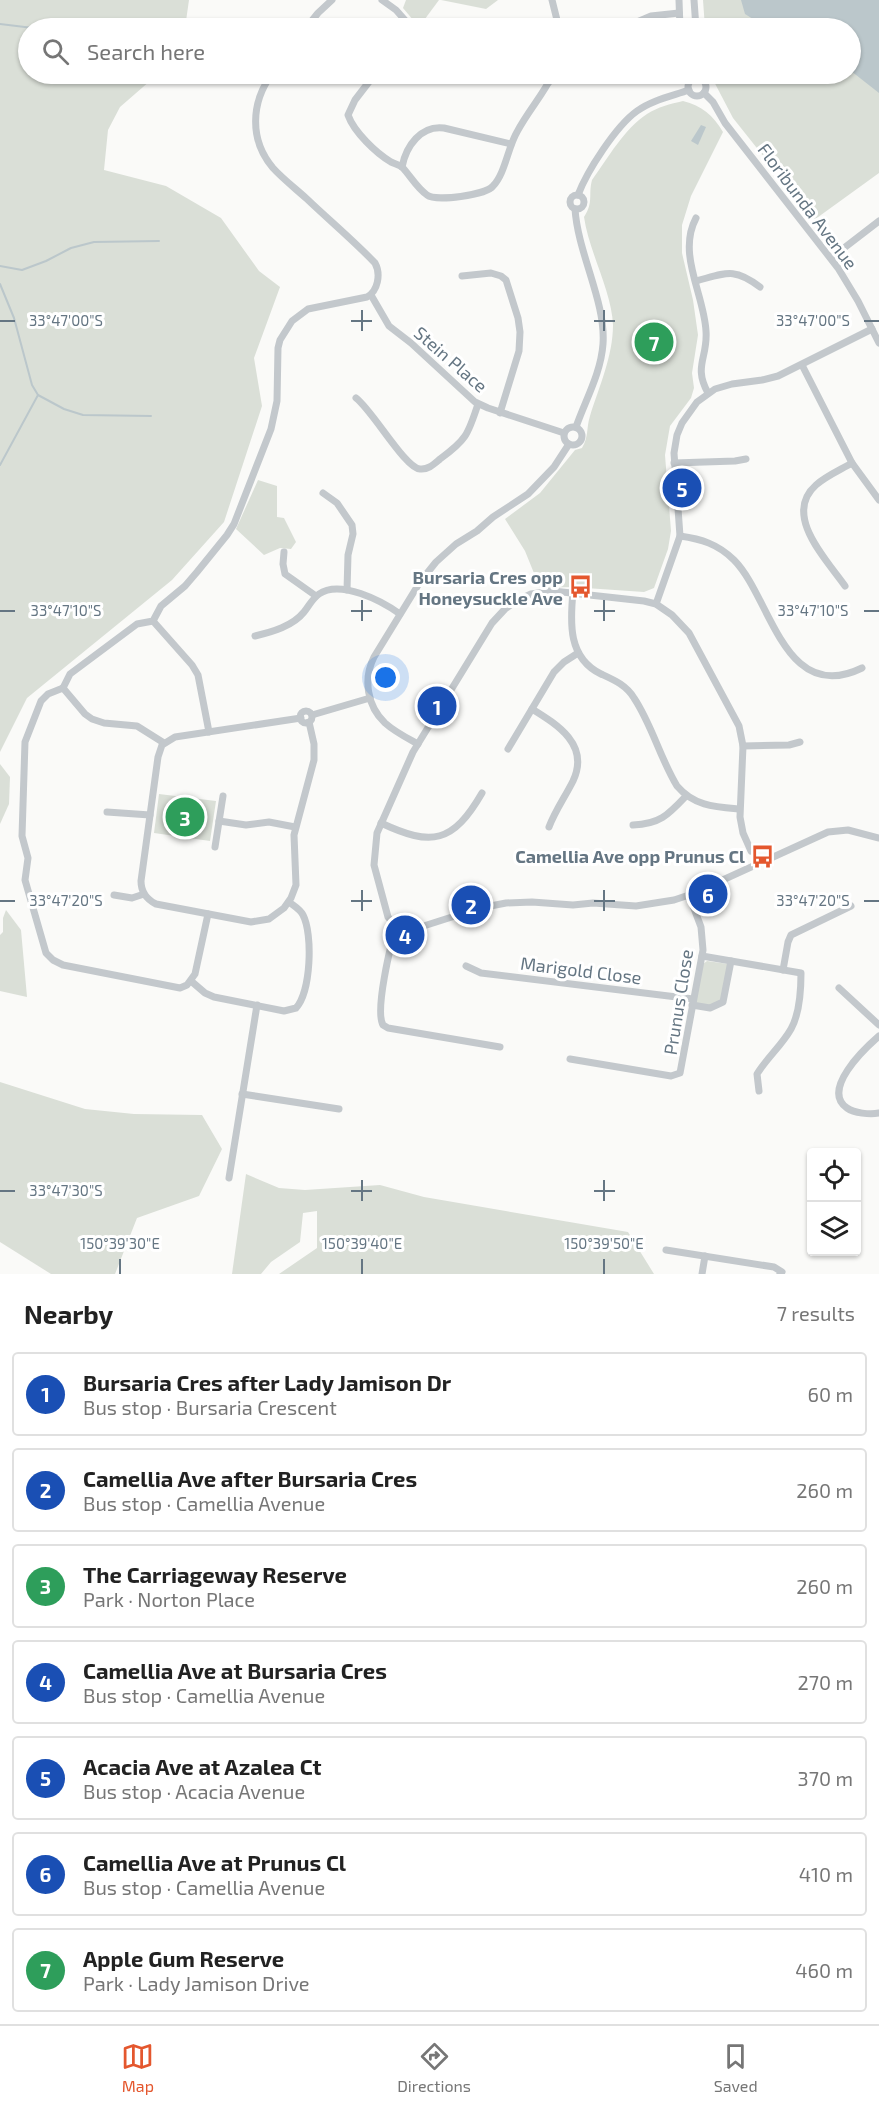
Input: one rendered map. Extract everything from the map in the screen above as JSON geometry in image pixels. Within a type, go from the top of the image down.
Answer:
[{"type":"street","points":[[314,18],[332,0]]},
{"type":"street","points":[[382,0],[403,18]]},
{"type":"street","points":[[552,0],[556,18]]},
{"type":"street","points":[[679,0],[679,18]]},
{"type":"street","points":[[694,0],[695,18]]},
{"type":"street","points":[[646,18],[679,13]]},
{"type":"street","points":[[153,621],[161,606],[197,572],[234,524],[271,429],[277,401],[278,348],[280,340],[292,321],[308,309],[371,295],[376,286],[378,273],[375,263],[276,171],[261,149],[256,131],[256,111],[260,94],[266,84]]},
{"type":"street","points":[[367,84],[355,100],[348,115],[353,126],[389,161],[402,167],[411,180],[431,197],[440,198],[484,192],[496,183],[519,127],[543,95],[548,84]]},
{"type":"street","points":[[689,90],[690,84]]},
{"type":"street","points":[[689,90],[694,95],[699,95],[704,93],[705,84]]},
{"type":"street","points":[[576,427],[600,362],[603,336],[601,316],[578,233],[575,209],[570,201],[578,195],[591,169],[628,119],[637,111],[653,103],[689,90]]},
{"type":"street","name":"Floribunda Avenue","points":[[704,93],[831,258],[847,282],[879,343]]},
{"type":"street","points":[[402,167],[407,150],[420,134],[430,128],[444,128],[511,144]]},
{"type":"street","points":[[696,218],[689,232],[688,246],[705,318],[707,334],[700,375],[708,393]]},
{"type":"street","points":[[831,258],[879,221]]},
{"type":"street","points":[[696,281],[734,273],[760,287]]},
{"type":"street","points":[[462,276],[503,274],[516,314],[520,339],[517,362],[500,412]]},
{"type":"street","name":"Stein Place","points":[[371,295],[389,326],[478,404],[564,433]]},
{"type":"street","points":[[656,604],[680,536],[674,464],[675,445],[682,423],[691,409],[708,393],[732,384],[778,376],[872,328]]},
{"type":"street","points":[[802,365],[852,463],[879,500]]},
{"type":"street","points":[[356,398],[367,407],[409,464],[418,472],[429,467],[462,442],[468,433],[478,404]]},
{"type":"street","points":[[569,444],[564,438],[564,433],[567,428],[576,427]]},
{"type":"street","points":[[569,444],[575,444],[581,439],[580,431],[576,427]]},
{"type":"street","points":[[418,744],[387,725],[377,713],[370,698],[368,682],[370,665],[420,582],[435,562],[456,544],[477,531],[493,516],[528,494],[554,466],[569,444]]},
{"type":"street","points":[[674,464],[746,459]]},
{"type":"street","points":[[845,586],[807,531],[803,511],[808,496],[816,485],[852,463]]},
{"type":"street","points":[[323,494],[334,500],[352,525],[347,590]]},
{"type":"street","points":[[680,536],[711,543],[736,562],[786,649],[803,666],[819,673],[836,675],[862,668]]},
{"type":"street","points":[[284,552],[285,574],[316,596]]},
{"type":"street","points":[[255,636],[274,631],[296,620],[316,596],[329,590],[347,590],[380,601],[400,614]]},
{"type":"street","points":[[751,851],[741,826],[739,809],[743,746],[741,731],[689,633],[672,615],[656,604],[553,591],[531,594],[510,605],[500,614],[418,744],[381,824],[375,843],[374,865],[388,917],[397,928],[405,930],[417,929],[480,908],[506,903],[573,905],[593,903],[636,906],[661,903],[689,895],[828,832],[848,830],[879,838]]},
{"type":"street","points":[[573,592],[571,628],[578,653],[592,668],[618,682],[633,697],[673,779],[686,796],[707,806],[739,809]]},
{"type":"street","points":[[153,621],[137,624],[70,674],[63,688],[48,694],[41,701],[26,734],[25,742],[22,836],[28,858],[25,875],[45,950],[56,962],[172,988],[184,986],[191,981],[196,972],[208,914]]},
{"type":"street","points":[[153,621],[198,675],[209,732]]},
{"type":"street","points":[[508,749],[554,672],[578,653]]},
{"type":"street","points":[[63,688],[92,719],[104,723],[137,726],[164,743]]},
{"type":"street","points":[[311,718],[370,698]]},
{"type":"street","points":[[532,709],[564,731],[576,755],[574,779],[549,827]]},
{"type":"street","points":[[304,711],[310,712],[311,718],[315,747],[314,760],[295,826],[293,850],[296,885],[289,902],[278,914],[259,922],[246,922],[156,904],[150,900],[144,894],[141,881],[158,753],[164,743],[175,737],[301,718],[304,711]]},
{"type":"street","points":[[743,746],[789,745],[800,742]]},
{"type":"street","points":[[381,824],[414,837],[441,835],[465,820],[482,793]]},
{"type":"street","points":[[215,847],[223,796]]},
{"type":"street","points":[[633,825],[649,824],[662,819],[686,796]]},
{"type":"street","points":[[107,812],[150,815]]},
{"type":"street","points":[[219,821],[246,825],[265,822],[295,826]]},
{"type":"street","points":[[114,895],[132,898],[144,894]]},
{"type":"street","name":"Prunus Close","points":[[570,1059],[677,1076],[683,1068],[702,956],[702,932],[689,895]]},
{"type":"street","points":[[191,981],[210,996],[291,1010],[298,1006],[303,997],[309,958],[308,936],[303,915],[289,902]]},
{"type":"street","points":[[783,970],[791,935],[851,906]]},
{"type":"street","points":[[397,928],[391,945],[380,1012],[383,1025],[388,1028],[500,1047]]},
{"type":"street","points":[[702,956],[801,973],[794,1024],[757,1074],[759,1091]]},
{"type":"street","name":"Marigold Close","points":[[466,966],[482,973],[693,1002],[710,1008],[723,1002],[731,961]]},
{"type":"street","points":[[839,988],[879,1025]]},
{"type":"street","points":[[228,1178],[257,1005]]},
{"type":"street","points":[[879,1036],[842,1079],[838,1090],[840,1100],[849,1110],[879,1113]]},
{"type":"street","points":[[242,1094],[339,1109]]},
{"type":"street","points":[[666,1250],[774,1267],[782,1272],[780,1274]]},
{"type":"street","points":[[702,1274],[705,1256]]},
{"type":"shaded area","points":[[0,0],[189,0],[186,18],[18,18],[18,84],[146,84],[120,107],[108,130],[104,170],[166,186],[221,218],[259,271],[280,287],[254,358],[262,406],[224,522],[172,580],[27,698],[0,752]]},
{"type":"shaded area","points":[[406,0],[439,0],[426,18],[411,18],[403,8]]},
{"type":"shaded area","points":[[441,0],[498,0],[486,9]]},
{"type":"shaded area","points":[[703,0],[879,0],[879,173],[814,220],[733,118],[715,84],[861,84],[861,18],[704,18]]},
{"type":"shaded area","points":[[741,0],[879,0],[879,93],[861,79],[861,18],[751,18],[745,14]]},
{"type":"shaded area","points":[[683,101],[706,112],[723,132],[691,196],[682,225],[682,253],[698,335],[692,373],[694,388],[691,398],[670,426],[665,455],[671,531],[668,549],[654,588],[644,592],[571,587],[540,588],[525,551],[505,519],[540,493],[575,450],[582,448],[608,360],[613,325],[612,312],[590,244],[584,217],[590,203],[592,180],[617,144],[639,120],[655,109]]},
{"type":"shaded area","points":[[701,125],[706,127],[698,145],[691,141]]},
{"type":"shaded area","points":[[258,480],[277,486],[277,517],[284,518],[296,542],[291,549],[280,548],[264,555],[236,529]]},
{"type":"shaded area","points":[[0,764],[10,777],[9,804],[0,824]]},
{"type":"shaded area","points":[[159,794],[216,801],[210,841],[154,833]]},
{"type":"shaded area","points":[[6,910],[21,930],[27,997],[0,991],[0,935],[3,932],[3,918]]},
{"type":"shaded area","points":[[707,961],[728,964],[722,999],[711,1006],[695,1003],[703,964]]},
{"type":"shaded area","points":[[0,1082],[85,1109],[134,1114],[202,1115],[222,1149],[199,1196],[137,1218],[115,1274],[51,1274],[0,1242]]},
{"type":"shaded area","points":[[246,1174],[279,1188],[305,1190],[380,1185],[424,1197],[628,1232],[654,1274],[279,1274],[317,1248],[317,1211],[303,1213],[300,1242],[271,1262],[261,1274],[232,1274]]},
{"type":"waterway","points":[[0,24],[18,26]]},
{"type":"waterway","points":[[0,266],[22,270],[71,248],[94,242],[159,241]]},
{"type":"waterway","points":[[0,284],[14,318],[32,385],[38,395],[64,409],[83,415],[151,416]]},
{"type":"waterway","points":[[0,465],[38,395]]},
{"type":"place","name":"Apple Gum Reserve","points":[[654,342]]},
{"type":"place","name":"Acacia Ave at Azalea Ct","points":[[682,488]]},
{"type":"place","name":"Bursaria Cres opp Honeysuckle Ave","points":[[581,587]]},
{"type":"place","name":"Bursaria Cres after Lady Jamison Dr","points":[[437,706]]},
{"type":"place","name":"The Carriageway Reserve","points":[[185,817]]},
{"type":"place","name":"Camellia Ave opp Prunus Cl","points":[[763,856]]},
{"type":"place","name":"Camellia Ave at Prunus Cl","points":[[708,894]]},
{"type":"place","name":"Camellia Ave after Bursaria Cres","points":[[471,905]]},
{"type":"place","name":"Camellia Ave at Bursaria Cres","points":[[405,935]]}]
